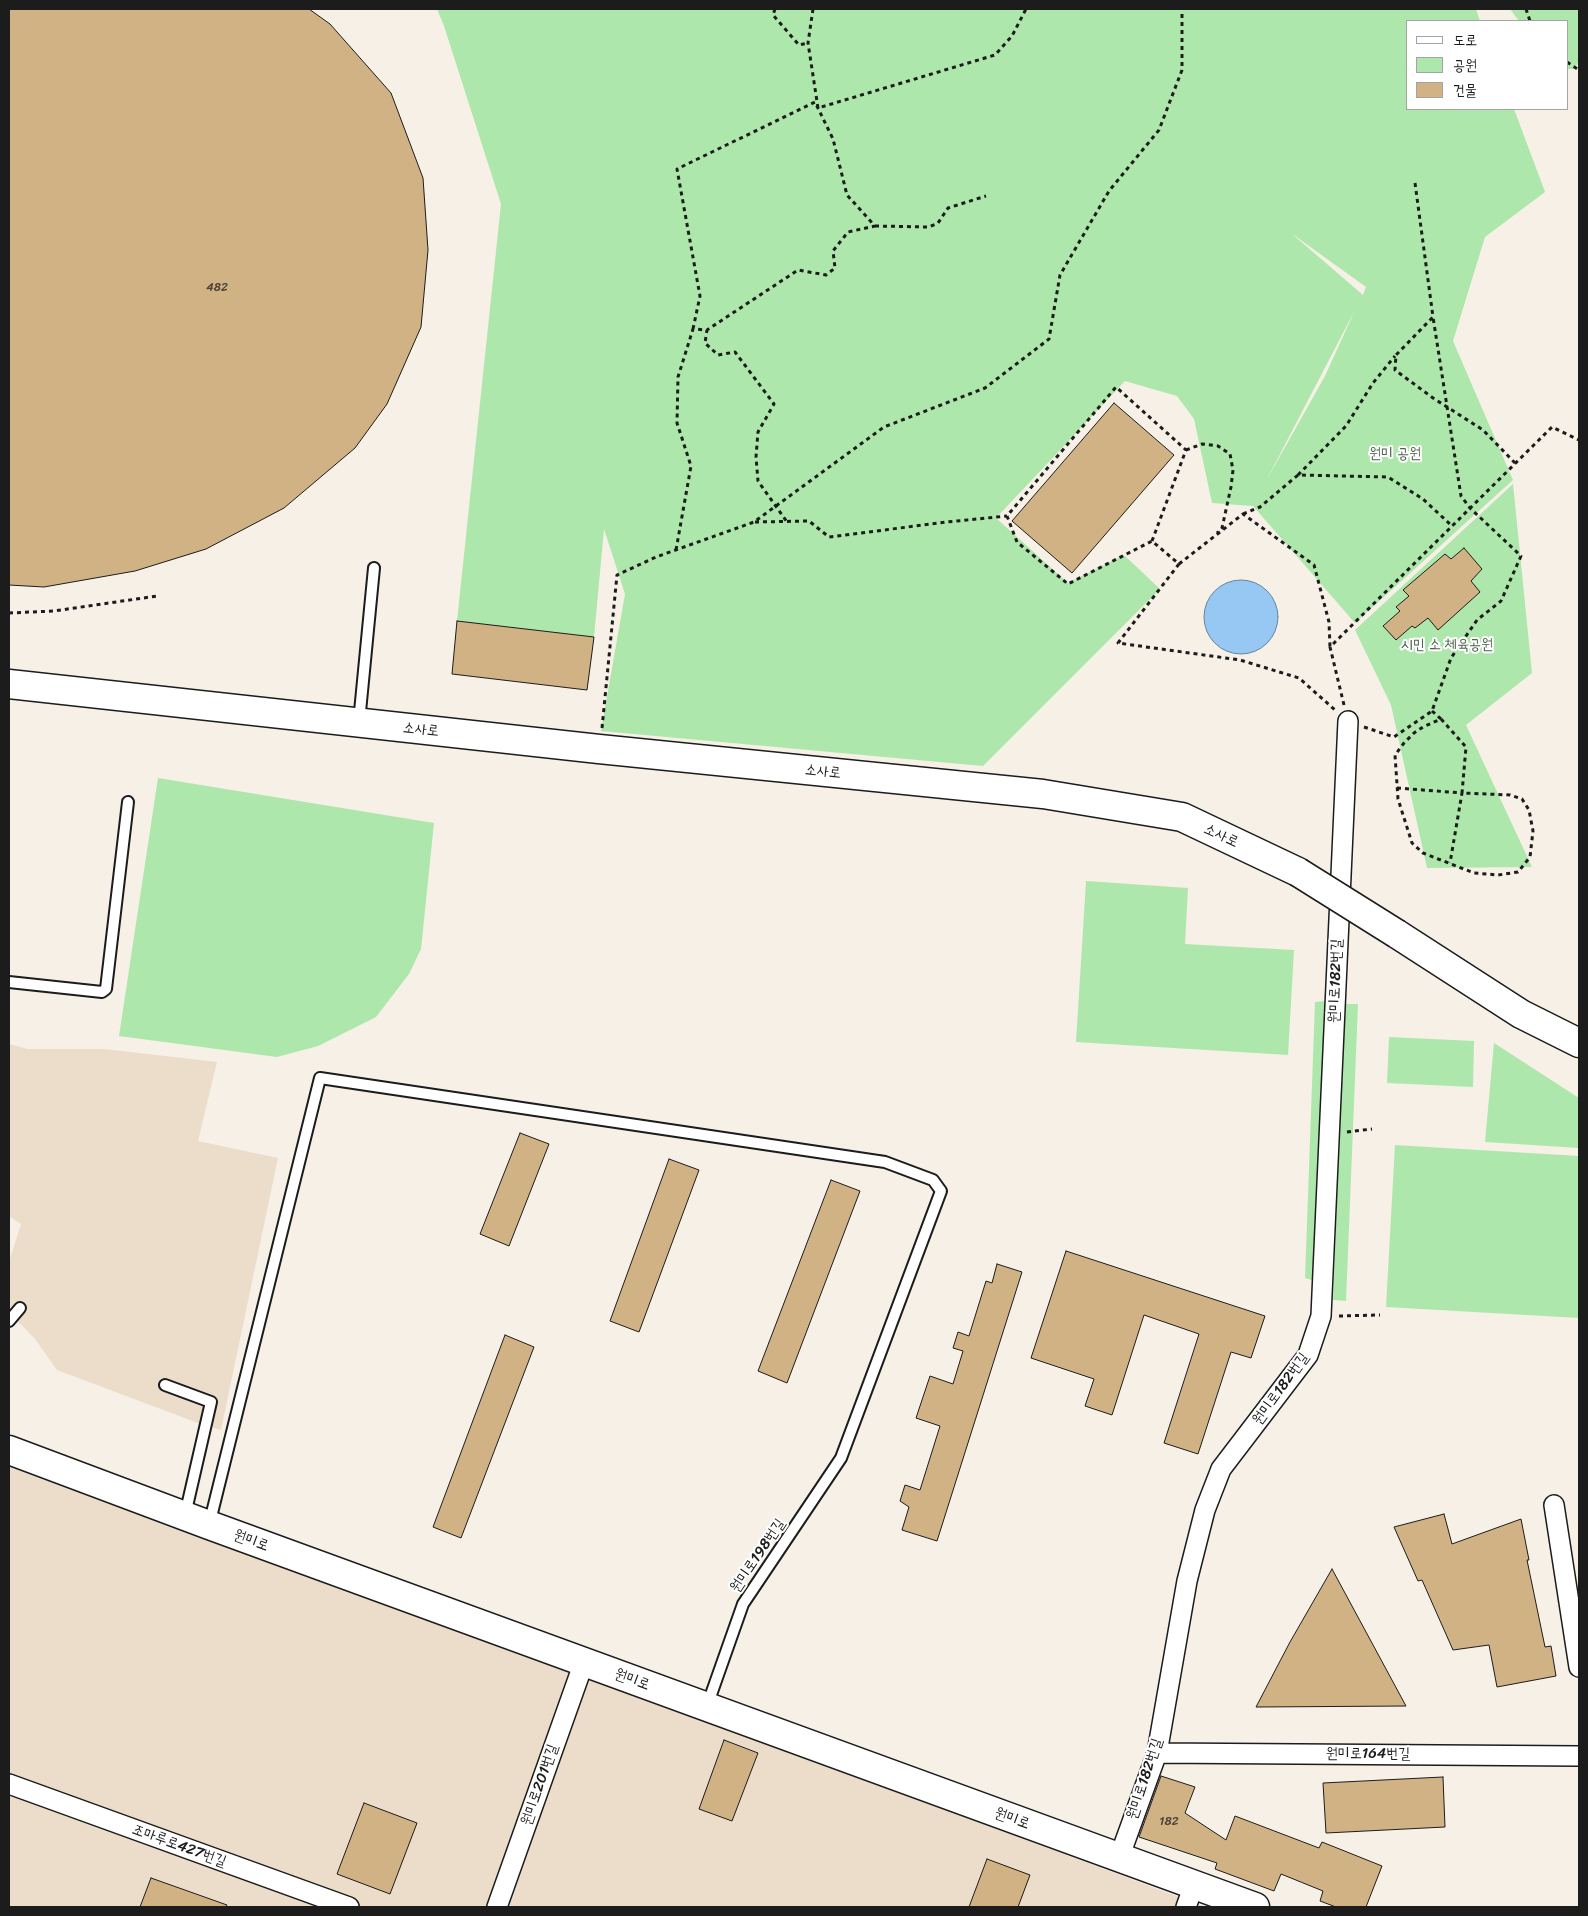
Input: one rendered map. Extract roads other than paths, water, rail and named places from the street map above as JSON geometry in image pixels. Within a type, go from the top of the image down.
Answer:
[{"type":"street","name":"소사로","points":[[9,684],[599,749],[1043,794],[1182,818],[1298,872],[1522,1014],[1579,1043]]},
{"type":"street","name":"원미로182번길","points":[[1119,1858],[1157,1753],[1187,1581],[1205,1510],[1221,1469],[1308,1355],[1321,1316],[1348,721]]},
{"type":"street","name":"원미로","points":[[9,1450],[197,1521],[1119,1858],[1190,1896],[1256,1907]]},
{"type":"street","points":[[1554,1505],[1579,1666]]},
{"type":"street","name":"원미로201번길","points":[[497,1907],[584,1662]]},
{"type":"street","name":"원미로164번길","points":[[1157,1753],[1579,1756]]},
{"type":"street","name":"조마루로427번길","points":[[9,1784],[349,1907]]},
{"type":"lane","points":[[359,723],[374,568]]},
{"type":"lane","points":[[9,982],[102,992],[106,989],[128,802]]},
{"type":"lane","name":"원미로198번길","points":[[197,1521],[320,1078],[885,1162],[934,1180],[940,1191],[841,1458],[743,1604],[707,1707]]},
{"type":"lane","points":[[9,1320],[20,1308]]},
{"type":"lane","points":[[166,1385],[211,1402],[197,1521]]},
{"type":"water","points":[[1241,580],[1262,586],[1272,596],[1278,617],[1272,638],[1262,648],[1241,654],[1220,648],[1210,638],[1204,617],[1210,596],[1220,586]]},
{"type":"park label","name":"원미 공원","points":[[1395,454]]},
{"type":"park label","name":"시민 소 체육공원","points":[[1447,645]]}]
